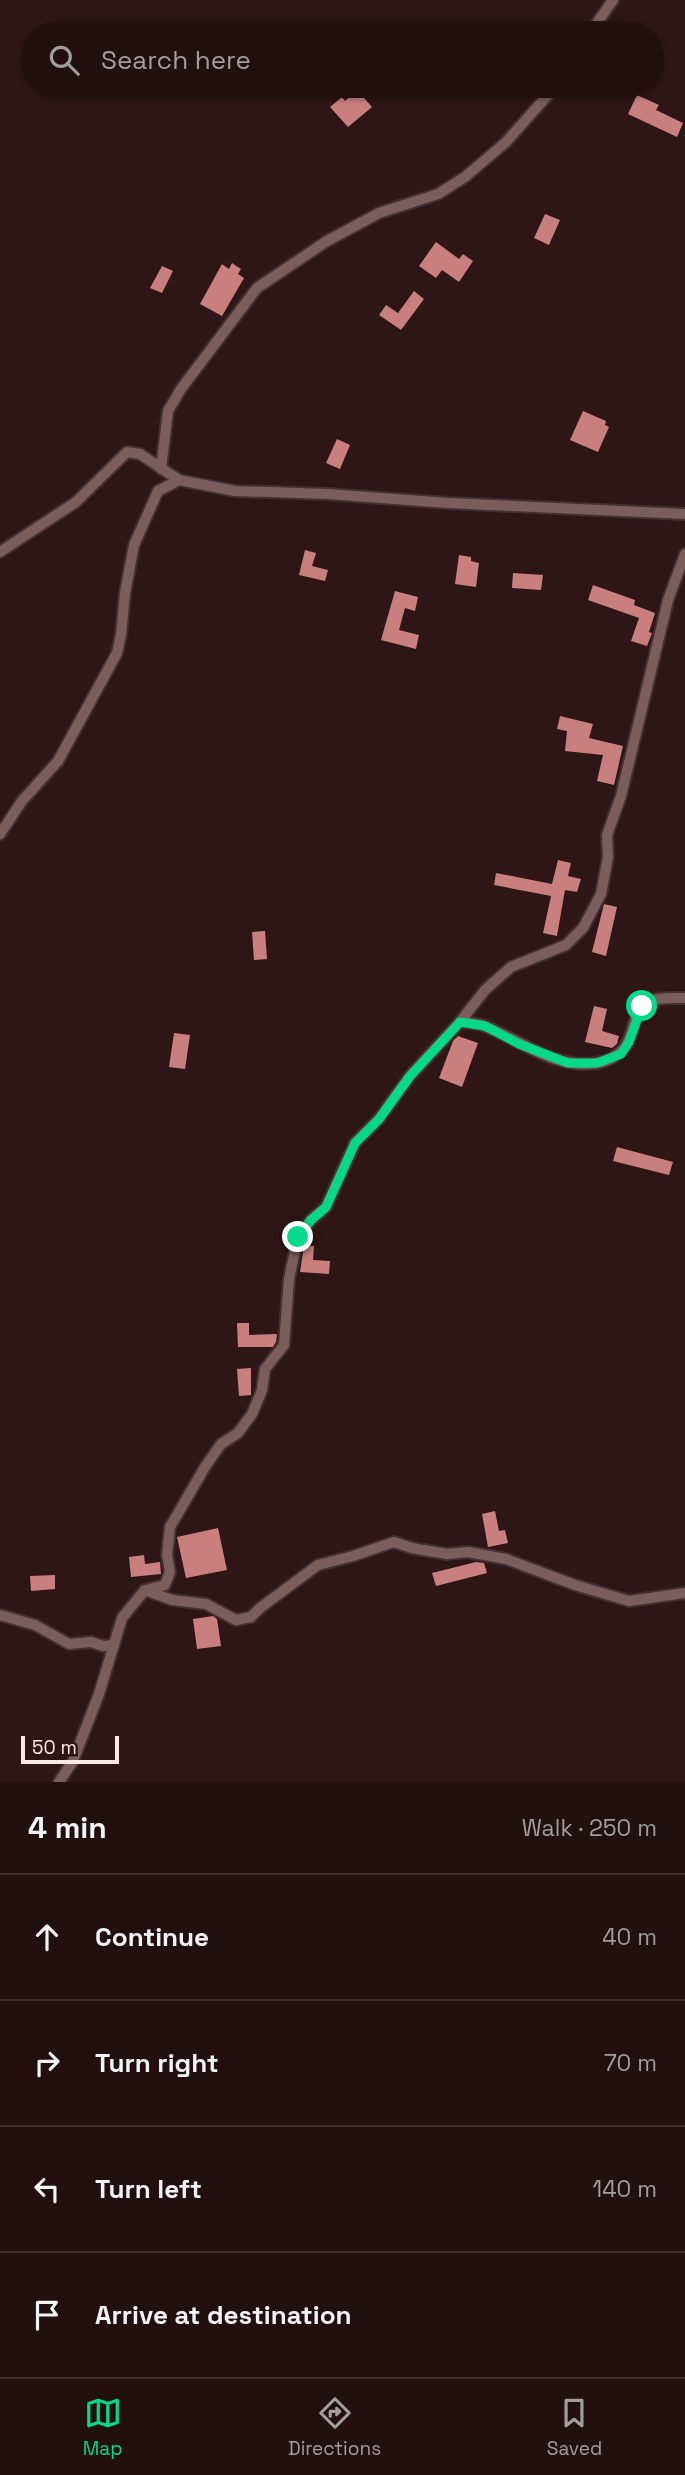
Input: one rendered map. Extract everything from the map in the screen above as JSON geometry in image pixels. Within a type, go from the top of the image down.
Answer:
[{"type":"street","points":[[598,21],[613,0]]},
{"type":"street","points":[[161,469],[168,411],[181,389],[257,288],[327,241],[379,213],[438,194],[465,177],[506,142],[545,98]]},
{"type":"street","points":[[0,552],[76,502],[127,452],[140,454],[179,480],[235,491],[685,514]]},
{"type":"street","points":[[0,834],[22,801],[58,761],[117,653],[134,545],[159,491],[179,480]]},
{"type":"street","points":[[59,1782],[77,1750],[99,1694],[122,1618],[145,1590],[164,1585],[170,1572],[167,1555],[170,1527],[221,1444],[238,1433],[252,1414],[262,1390],[265,1369],[284,1345],[289,1279],[298,1237],[326,1207],[355,1143],[379,1119],[410,1076],[460,1022],[485,990],[511,967],[566,945],[583,928],[601,894],[608,857],[607,835],[621,796],[668,600],[685,554]]},
{"type":"street","points":[[460,1022],[485,1026],[519,1044],[568,1063],[597,1063],[621,1054],[629,1042],[642,1006],[652,1000],[685,998]]},
{"type":"street","points":[[145,1590],[172,1600],[206,1604],[236,1620],[251,1618],[260,1608],[318,1565],[394,1542],[447,1554],[468,1552],[506,1559],[575,1585],[629,1601],[685,1593]]},
{"type":"street","points":[[0,1615],[35,1625],[69,1644],[91,1642],[103,1646],[114,1645]]},
{"type":"building","points":[[341,98],[345,101],[348,98],[364,98],[372,107],[348,127],[330,107]]},
{"type":"building","points":[[636,98],[644,98],[659,105],[656,110],[683,123],[677,137],[628,114]]},
{"type":"building","points":[[545,214],[560,220],[549,245],[534,238]]},
{"type":"building","points":[[436,242],[459,259],[463,254],[473,261],[459,282],[442,270],[436,278],[419,266]]},
{"type":"building","points":[[232,263],[241,269],[238,274],[244,278],[222,316],[200,304],[222,264],[229,269]]},
{"type":"building","points":[[162,266],[173,271],[162,293],[150,288]]},
{"type":"building","points":[[414,291],[424,299],[401,330],[379,315],[386,305],[398,313]]},
{"type":"building","points":[[583,411],[606,421],[605,425],[609,427],[598,452],[570,440]]},
{"type":"building","points":[[337,439],[350,445],[340,469],[326,463]]},
{"type":"building","points":[[305,550],[316,553],[312,566],[328,570],[325,581],[299,575]]},
{"type":"building","points":[[459,555],[471,557],[471,561],[479,563],[476,587],[455,584]]},
{"type":"building","points":[[513,573],[543,575],[541,590],[512,588]]},
{"type":"building","points":[[593,585],[635,600],[634,605],[655,613],[647,646],[631,641],[639,618],[588,600]]},
{"type":"building","points":[[395,591],[418,597],[415,611],[405,608],[399,630],[419,635],[416,649],[381,640]]},
{"type":"building","points":[[560,716],[593,724],[589,738],[623,746],[614,785],[597,781],[603,755],[565,751],[567,731],[557,729]]},
{"type":"building","points":[[558,860],[571,863],[568,876],[581,879],[577,892],[565,890],[557,936],[543,933],[551,896],[494,885],[496,873],[552,884]]},
{"type":"building","points":[[604,904],[617,907],[606,956],[592,952]]},
{"type":"building","points":[[265,931],[267,959],[254,960],[252,932]]},
{"type":"building","points":[[594,1006],[607,1009],[602,1031],[619,1036],[617,1044],[612,1048],[585,1042]]},
{"type":"building","points":[[174,1033],[190,1035],[185,1069],[169,1067]]},
{"type":"building","points":[[458,1036],[478,1043],[462,1087],[439,1078],[453,1041]]},
{"type":"building","points":[[617,1147],[673,1162],[669,1175],[613,1161]]},
{"type":"building","points":[[304,1246],[314,1246],[313,1260],[330,1261],[329,1274],[300,1272]]},
{"type":"building","points":[[237,1323],[249,1323],[249,1335],[277,1334],[276,1342],[273,1347],[238,1347]]},
{"type":"building","points":[[251,1368],[251,1395],[239,1396],[237,1369]]},
{"type":"building","points":[[495,1511],[499,1531],[505,1530],[508,1543],[488,1547],[482,1514]]},
{"type":"building","points":[[218,1528],[227,1570],[186,1578],[177,1537]]},
{"type":"building","points":[[144,1555],[145,1564],[160,1562],[161,1574],[131,1577],[129,1557]]},
{"type":"building","points":[[476,1562],[484,1563],[487,1573],[436,1586],[432,1573]]},
{"type":"building","points":[[55,1575],[55,1589],[31,1591],[30,1576]]},
{"type":"building","points":[[213,1616],[217,1619],[221,1646],[197,1649],[193,1619]]},
{"type":"route","points":[[298,1237],[326,1207],[355,1143],[379,1119],[410,1076],[460,1022],[485,1026],[519,1044],[568,1063],[597,1063],[621,1054],[629,1042],[636,1016],[642,1006]]}]
